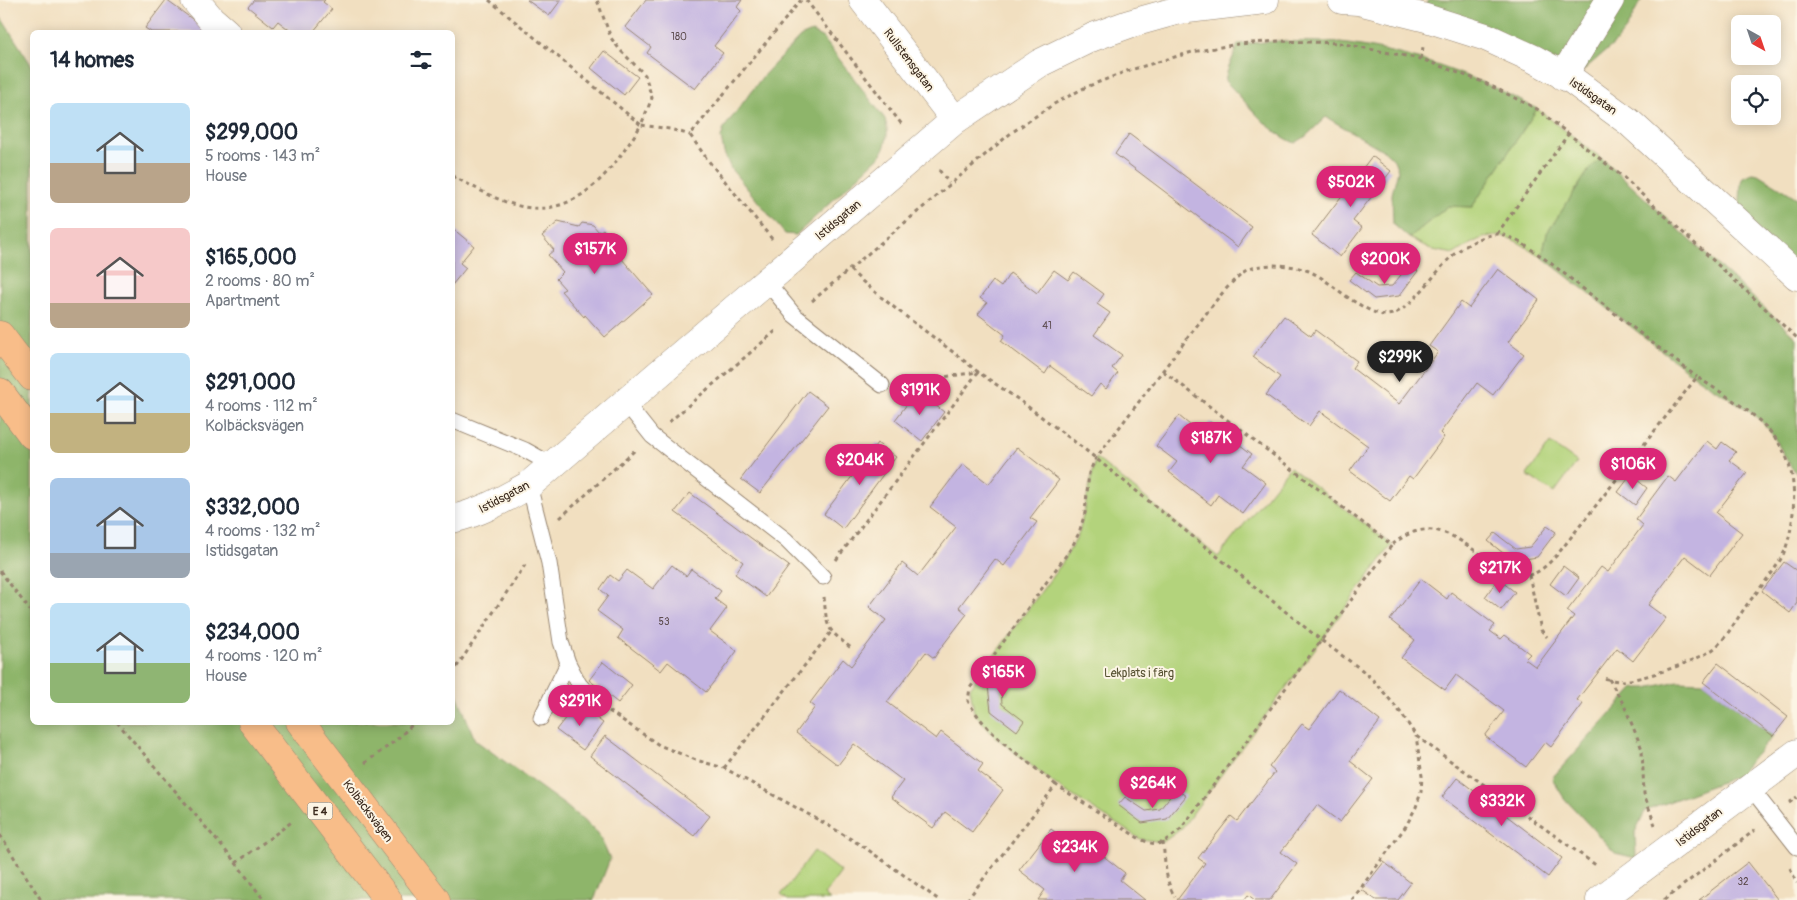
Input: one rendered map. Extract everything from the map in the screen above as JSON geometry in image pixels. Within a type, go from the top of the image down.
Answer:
[{"type":"highway","points":[[0,334],[30,374]]},
{"type":"highway","points":[[0,392],[30,432]]},
{"type":"highway","name":"E 4","points":[[254,725],[388,900]]},
{"type":"highway","name":"Kolbäcksvägen","points":[[302,725],[436,900]]},
{"type":"street","points":[[195,0],[211,19],[224,30]]},
{"type":"street","name":"Rullstensgatan","points":[[863,0],[955,120]]},
{"type":"street","name":"Istidsgatan","points":[[455,518],[469,515],[529,485],[955,120],[1040,62],[1093,37],[1129,24],[1179,10],[1265,0]]},
{"type":"street","name":"Istidsgatan","points":[[1342,0],[1358,1],[1426,18],[1486,37],[1534,59],[1563,76],[1629,122],[1797,276]]},
{"type":"street","points":[[1563,76],[1610,0]]},
{"type":"street","name":"Istidsgatan","points":[[1600,900],[1797,753]]},
{"type":"lane","points":[[767,282],[794,315],[882,386]]},
{"type":"lane","points":[[625,402],[652,436],[786,540],[823,577]]},
{"type":"lane","points":[[455,421],[516,446],[552,465]]},
{"type":"lane","points":[[529,485],[544,538],[561,642],[568,663],[579,684],[592,698]]},
{"type":"lane","points":[[541,718],[568,663]]},
{"type":"lane","points":[[1750,787],[1797,847]]},
{"type":"path","points":[[489,0],[641,125],[664,128],[690,135],[790,262]]},
{"type":"path","points":[[455,177],[513,204],[540,208],[560,204],[580,196],[606,175],[616,164],[641,125],[652,98],[645,75],[611,38],[597,0]]},
{"type":"path","points":[[690,135],[801,0]]},
{"type":"path","points":[[806,0],[921,150],[949,183]]},
{"type":"path","points":[[455,670],[544,538],[559,519],[652,436],[850,270],[949,183],[1011,133],[1054,104],[1084,88],[1127,71],[1192,52],[1238,44],[1279,41],[1339,43],[1421,59],[1483,82],[1537,109],[1570,133],[1623,177],[1797,338]]},
{"type":"path","points":[[1498,234],[1570,133]]},
{"type":"path","points":[[1602,678],[1620,681],[1679,666],[1717,647],[1785,551],[1794,501],[1790,466],[1777,440],[1764,424],[1749,412],[1697,377],[1542,257],[1509,237],[1498,234],[1467,245],[1454,254],[1405,309],[1386,315],[1366,308],[1342,294],[1313,273],[1298,267],[1272,266],[1245,271],[1218,298],[1096,458],[1089,474],[1085,512],[1080,533],[1063,562],[970,688],[968,701],[974,712],[993,735],[1056,784],[1140,839],[1152,845],[1163,842],[1181,829],[1392,545],[1402,536],[1426,530],[1446,533],[1456,537],[1513,575],[1529,575],[1538,572],[1557,555],[1697,377]]},
{"type":"path","points":[[850,270],[978,372],[1019,400],[1096,458],[1322,641],[1362,670],[1376,683],[1401,713],[1416,736],[1441,752],[1593,865],[1631,876]]},
{"type":"path","points":[[1163,371],[1392,545]]},
{"type":"path","points":[[882,386],[978,372]]},
{"type":"path","points":[[851,648],[830,632],[826,620],[823,577],[978,372]]},
{"type":"path","points":[[0,571],[30,610]]},
{"type":"path","points":[[1529,575],[1542,630],[1547,637]]},
{"type":"path","points":[[724,768],[830,632]]},
{"type":"path","points":[[1609,679],[1624,705],[1642,749],[1644,794],[1653,822],[1672,847]]},
{"type":"path","points":[[592,698],[659,745],[696,760],[724,768],[864,847],[939,900]]},
{"type":"path","points":[[120,725],[236,863],[264,900]]},
{"type":"path","points":[[361,766],[396,741],[412,725]]},
{"type":"path","points":[[1352,900],[1406,826],[1416,807],[1421,792],[1422,776],[1416,736]]},
{"type":"path","points":[[967,900],[1056,784]]},
{"type":"path","points":[[1664,900],[1797,797]]},
{"type":"path","points":[[236,863],[299,816]]},
{"type":"path","points":[[0,835],[41,900]]},
{"type":"path","points":[[1163,842],[1168,878],[1171,891],[1175,897]]},
{"type":"green space","points":[[1428,0],[1641,0],[1627,28],[1614,44],[1572,80],[1426,18]]},
{"type":"green space","points":[[0,16],[30,63],[30,725],[455,725],[455,689],[475,740],[566,806],[598,833],[610,859],[594,900],[0,900]]},
{"type":"green space","points":[[812,32],[823,38],[885,119],[887,136],[882,154],[796,235],[785,234],[731,169],[724,153],[721,138],[724,128],[763,76],[800,37]]},
{"type":"green space","points":[[1279,41],[1340,43],[1391,52],[1466,76],[1537,109],[1472,207],[1448,206],[1409,238],[1393,224],[1392,194],[1398,170],[1394,160],[1386,152],[1326,117],[1305,137],[1295,143],[1266,124],[1225,81],[1238,44]]},
{"type":"green space","points":[[1537,109],[1601,158],[1589,170],[1547,233],[1542,257],[1517,242],[1498,236],[1479,239],[1454,254],[1433,250],[1409,238],[1448,206],[1472,207]]},
{"type":"green space","points":[[1601,158],[1797,338],[1797,474],[1768,429],[1756,416],[1695,376],[1542,257],[1547,233],[1589,170]]},
{"type":"green space","points":[[1752,173],[1758,174],[1797,198],[1797,276],[1739,222],[1741,182],[1743,177]]},
{"type":"green space","points":[[1550,443],[1577,462],[1554,493],[1527,475]]},
{"type":"green space","name":"Lekplats i färg","points":[[1096,458],[1218,557],[1290,467],[1392,545],[1181,829],[1163,842],[1140,839],[1056,785],[993,735],[974,712],[970,688],[1063,562],[1079,533]]},
{"type":"green space","points":[[1678,681],[1703,682],[1773,736],[1737,776],[1645,811],[1635,832],[1636,858],[1615,853],[1564,798],[1552,778],[1634,688],[1647,688]]},
{"type":"green space","points":[[814,851],[841,872],[824,895],[830,900],[788,900],[781,895]]},
{"type":"building","points":[[166,0],[207,30],[148,30],[145,28]]},
{"type":"building","points":[[254,0],[325,0],[323,2],[332,9],[315,30],[289,30],[278,21],[273,27],[248,7]]},
{"type":"building","points":[[527,0],[561,0],[549,16]]},
{"type":"building","points":[[646,0],[742,0],[737,7],[741,11],[714,46],[723,53],[695,89],[647,53],[651,47],[625,27]]},
{"type":"building","points":[[604,51],[638,77],[624,95],[591,68]]},
{"type":"building","points":[[1129,134],[1252,227],[1238,247],[1115,154]]},
{"type":"building","points":[[1372,156],[1391,171],[1353,221],[1362,228],[1340,257],[1312,235]]},
{"type":"building","points":[[558,222],[579,227],[582,223],[593,225],[599,232],[603,229],[619,247],[615,251],[653,295],[605,337],[561,291],[565,289],[556,279],[563,272],[548,255],[554,250],[542,236]]},
{"type":"building","points":[[455,230],[474,246],[460,263],[466,268],[455,281]]},
{"type":"building","points":[[1409,265],[1418,271],[1399,296],[1374,299],[1349,280],[1356,272],[1377,287],[1392,286]]},
{"type":"building","points":[[1498,269],[1539,300],[1508,342],[1524,354],[1493,395],[1477,383],[1440,433],[1444,437],[1413,479],[1409,476],[1390,501],[1350,471],[1368,446],[1320,411],[1309,426],[1266,395],[1280,377],[1253,357],[1284,316],[1311,336],[1315,330],[1357,361],[1352,368],[1399,404],[1438,352],[1429,346],[1461,302],[1469,308]]},
{"type":"building","points":[[1054,270],[1068,280],[1074,272],[1104,294],[1097,304],[1110,313],[1094,335],[1122,355],[1112,368],[1118,373],[1106,389],[1100,384],[1091,396],[1050,366],[1045,374],[1001,341],[1005,335],[978,314],[987,303],[980,298],[993,281],[1001,287],[1010,273],[1037,293]]},
{"type":"building","points":[[808,391],[828,406],[760,493],[741,479]]},
{"type":"building","points":[[917,391],[944,412],[922,441],[895,420]]},
{"type":"building","points":[[1179,416],[1201,434],[1210,422],[1252,454],[1243,466],[1266,483],[1243,514],[1218,495],[1211,505],[1169,472],[1177,462],[1156,446]]},
{"type":"building","points":[[1707,441],[1717,449],[1722,442],[1736,452],[1729,460],[1747,473],[1716,513],[1742,533],[1710,575],[1685,556],[1648,605],[1666,618],[1633,661],[1617,648],[1577,700],[1583,704],[1551,747],[1545,742],[1526,767],[1485,736],[1504,711],[1456,675],[1445,690],[1401,658],[1415,640],[1390,620],[1421,579],[1447,599],[1451,592],[1495,625],[1490,631],[1501,639],[1505,635],[1530,654],[1525,659],[1536,667],[1574,616],[1567,611],[1601,567],[1608,572],[1643,525],[1636,519],[1668,476],[1676,482]]},
{"type":"building","points":[[877,443],[896,457],[843,529],[824,514]]},
{"type":"building","points":[[1017,447],[1059,480],[1030,518],[1037,522],[1004,566],[995,559],[959,607],[967,614],[934,658],[926,652],[887,702],[936,739],[941,732],[983,764],[978,771],[1003,790],[972,832],[945,812],[933,828],[891,797],[903,781],[854,744],[838,765],[796,733],[815,707],[810,703],[843,659],[851,666],[886,620],[869,607],[902,563],[918,576],[956,527],[930,507],[963,464],[989,484]]},
{"type":"building","points":[[1631,475],[1647,488],[1635,505],[1618,492]]},
{"type":"building","points":[[690,493],[789,566],[766,597],[735,574],[743,562],[675,512]]},
{"type":"building","points":[[1547,526],[1556,532],[1537,557],[1513,561],[1488,541],[1495,533],[1516,549],[1530,547]]},
{"type":"building","points":[[1784,562],[1797,571],[1797,603],[1790,613],[1762,591]]},
{"type":"building","points":[[672,565],[686,576],[691,569],[721,591],[715,599],[727,608],[710,631],[737,651],[706,692],[668,662],[661,671],[618,638],[623,630],[597,611],[608,596],[600,589],[610,575],[618,581],[627,570],[653,589]]},
{"type":"building","points":[[1563,566],[1579,578],[1566,596],[1550,584]]},
{"type":"building","points":[[1498,579],[1515,592],[1501,610],[1485,597]]},
{"type":"building","points":[[603,662],[632,685],[618,703],[589,680]]},
{"type":"building","points":[[1007,663],[1016,669],[1001,689],[1002,704],[1024,721],[1017,731],[991,711],[988,686]]},
{"type":"building","points":[[1718,663],[1788,717],[1773,736],[1703,682]]},
{"type":"building","points":[[1339,689],[1380,721],[1350,761],[1373,779],[1340,822],[1317,805],[1281,852],[1297,864],[1270,900],[1255,900],[1248,895],[1244,900],[1177,900],[1205,863],[1198,858],[1231,816],[1237,821],[1275,772],[1269,767],[1302,724],[1309,729]]},
{"type":"building","points":[[577,703],[603,723],[583,750],[556,730]]},
{"type":"building","points":[[605,736],[710,816],[694,836],[590,756]]},
{"type":"building","points":[[1457,778],[1562,858],[1548,877],[1442,797]]},
{"type":"building","points":[[1176,789],[1186,796],[1167,819],[1142,823],[1118,805],[1125,797],[1146,811],[1160,809]]},
{"type":"building","points":[[1051,829],[1077,849],[1083,840],[1125,873],[1120,880],[1145,900],[1038,900],[1045,890],[1019,870]]},
{"type":"building","points":[[1384,862],[1411,883],[1398,900],[1376,900],[1362,890]]},
{"type":"building","points":[[1748,862],[1778,900],[1699,900]]}]
